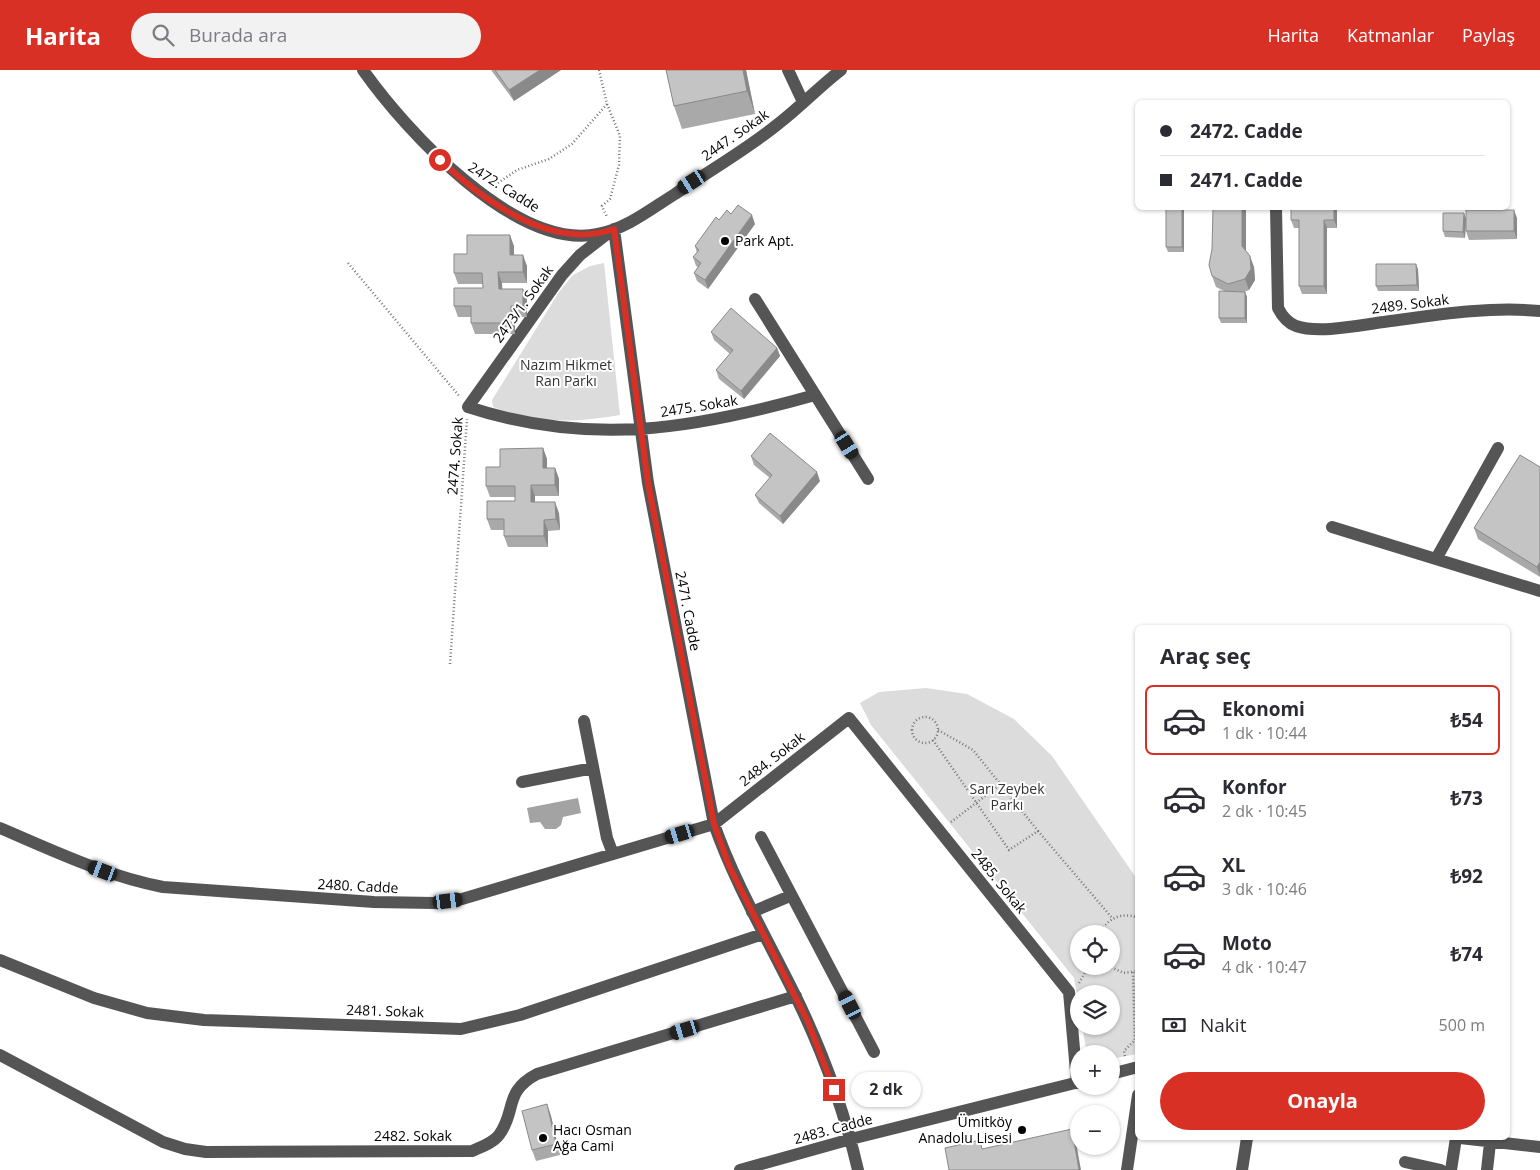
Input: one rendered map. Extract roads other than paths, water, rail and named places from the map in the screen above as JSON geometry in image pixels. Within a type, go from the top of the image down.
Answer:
[{"type":"street","name":"2472. Cadde","points":[[363,70],[391,107],[432,152],[465,182],[482,193],[534,224],[566,235],[591,235],[614,229]]},
{"type":"street","points":[[788,70],[803,102]]},
{"type":"street","name":"2447. Sokak","points":[[614,229],[647,212],[752,144],[779,124],[842,70]]},
{"type":"street","name":"2489. Sokak","points":[[1276,210],[1278,308],[1285,319],[1298,326],[1321,328],[1482,311],[1540,311]]},
{"type":"street","name":"2473/1. Sokak","points":[[468,407],[562,275],[580,255],[614,229]]},
{"type":"street","name":"2471. Cadde","points":[[614,229],[639,430],[714,824],[729,866],[796,996],[820,1053],[851,1139],[858,1170]]},
{"type":"street","points":[[754,299],[868,479]]},
{"type":"street","name":"2475. Sokak","points":[[468,407],[498,416],[563,428],[598,431],[639,430],[712,421],[754,412],[815,395]]},
{"type":"street","points":[[1436,559],[1498,448]]},
{"type":"street","points":[[1332,527],[1540,591]]},
{"type":"street","name":"2484. Sokak","points":[[714,824],[849,718]]},
{"type":"street","name":"2485. Sokak","points":[[849,718],[1069,992],[1074,1045]]},
{"type":"street","points":[[584,721],[606,838],[613,854]]},
{"type":"street","points":[[522,782],[593,768]]},
{"type":"street","name":"2480. Cadde","points":[[0,828],[78,862],[130,881],[200,891],[374,902],[434,903],[462,899],[714,824]]},
{"type":"street","points":[[761,837],[790,896],[874,1052]]},
{"type":"street","points":[[752,912],[790,896]]},
{"type":"street","name":"2481. Sokak","points":[[0,960],[94,998],[147,1013],[204,1020],[461,1029],[520,1015],[763,934]]},
{"type":"street","name":"2482. Sokak","points":[[0,1055],[158,1139],[196,1151],[472,1151],[498,1136],[506,1123],[515,1093],[523,1081],[537,1074],[796,996]]},
{"type":"street","name":"2483. Cadde","points":[[740,1170],[851,1139],[1070,1085]]},
{"type":"street","points":[[1127,1170],[1135,1115]]},
{"type":"street","points":[[1242,1170],[1247,1140]]},
{"type":"street","points":[[1451,1170],[1463,1140]]},
{"type":"street","points":[[1477,1140],[1540,1147]]},
{"type":"street","points":[[1487,1170],[1490,1142]]},
{"type":"street","points":[[1405,1162],[1441,1170]]},
{"type":"place","name":"Park Apt.","points":[[725,241]]},
{"type":"place","name":"Ümitköy Anadolu Lisesi","points":[[1022,1130]]},
{"type":"place","name":"Hacı Osman Ağa Cami","points":[[543,1138]]},
{"type":"park label","name":"Nazım Hikmet Ran Parkı","points":[[566,374]]},
{"type":"park label","name":"Sarı Zeybek Parkı","points":[[1007,798]]}]
